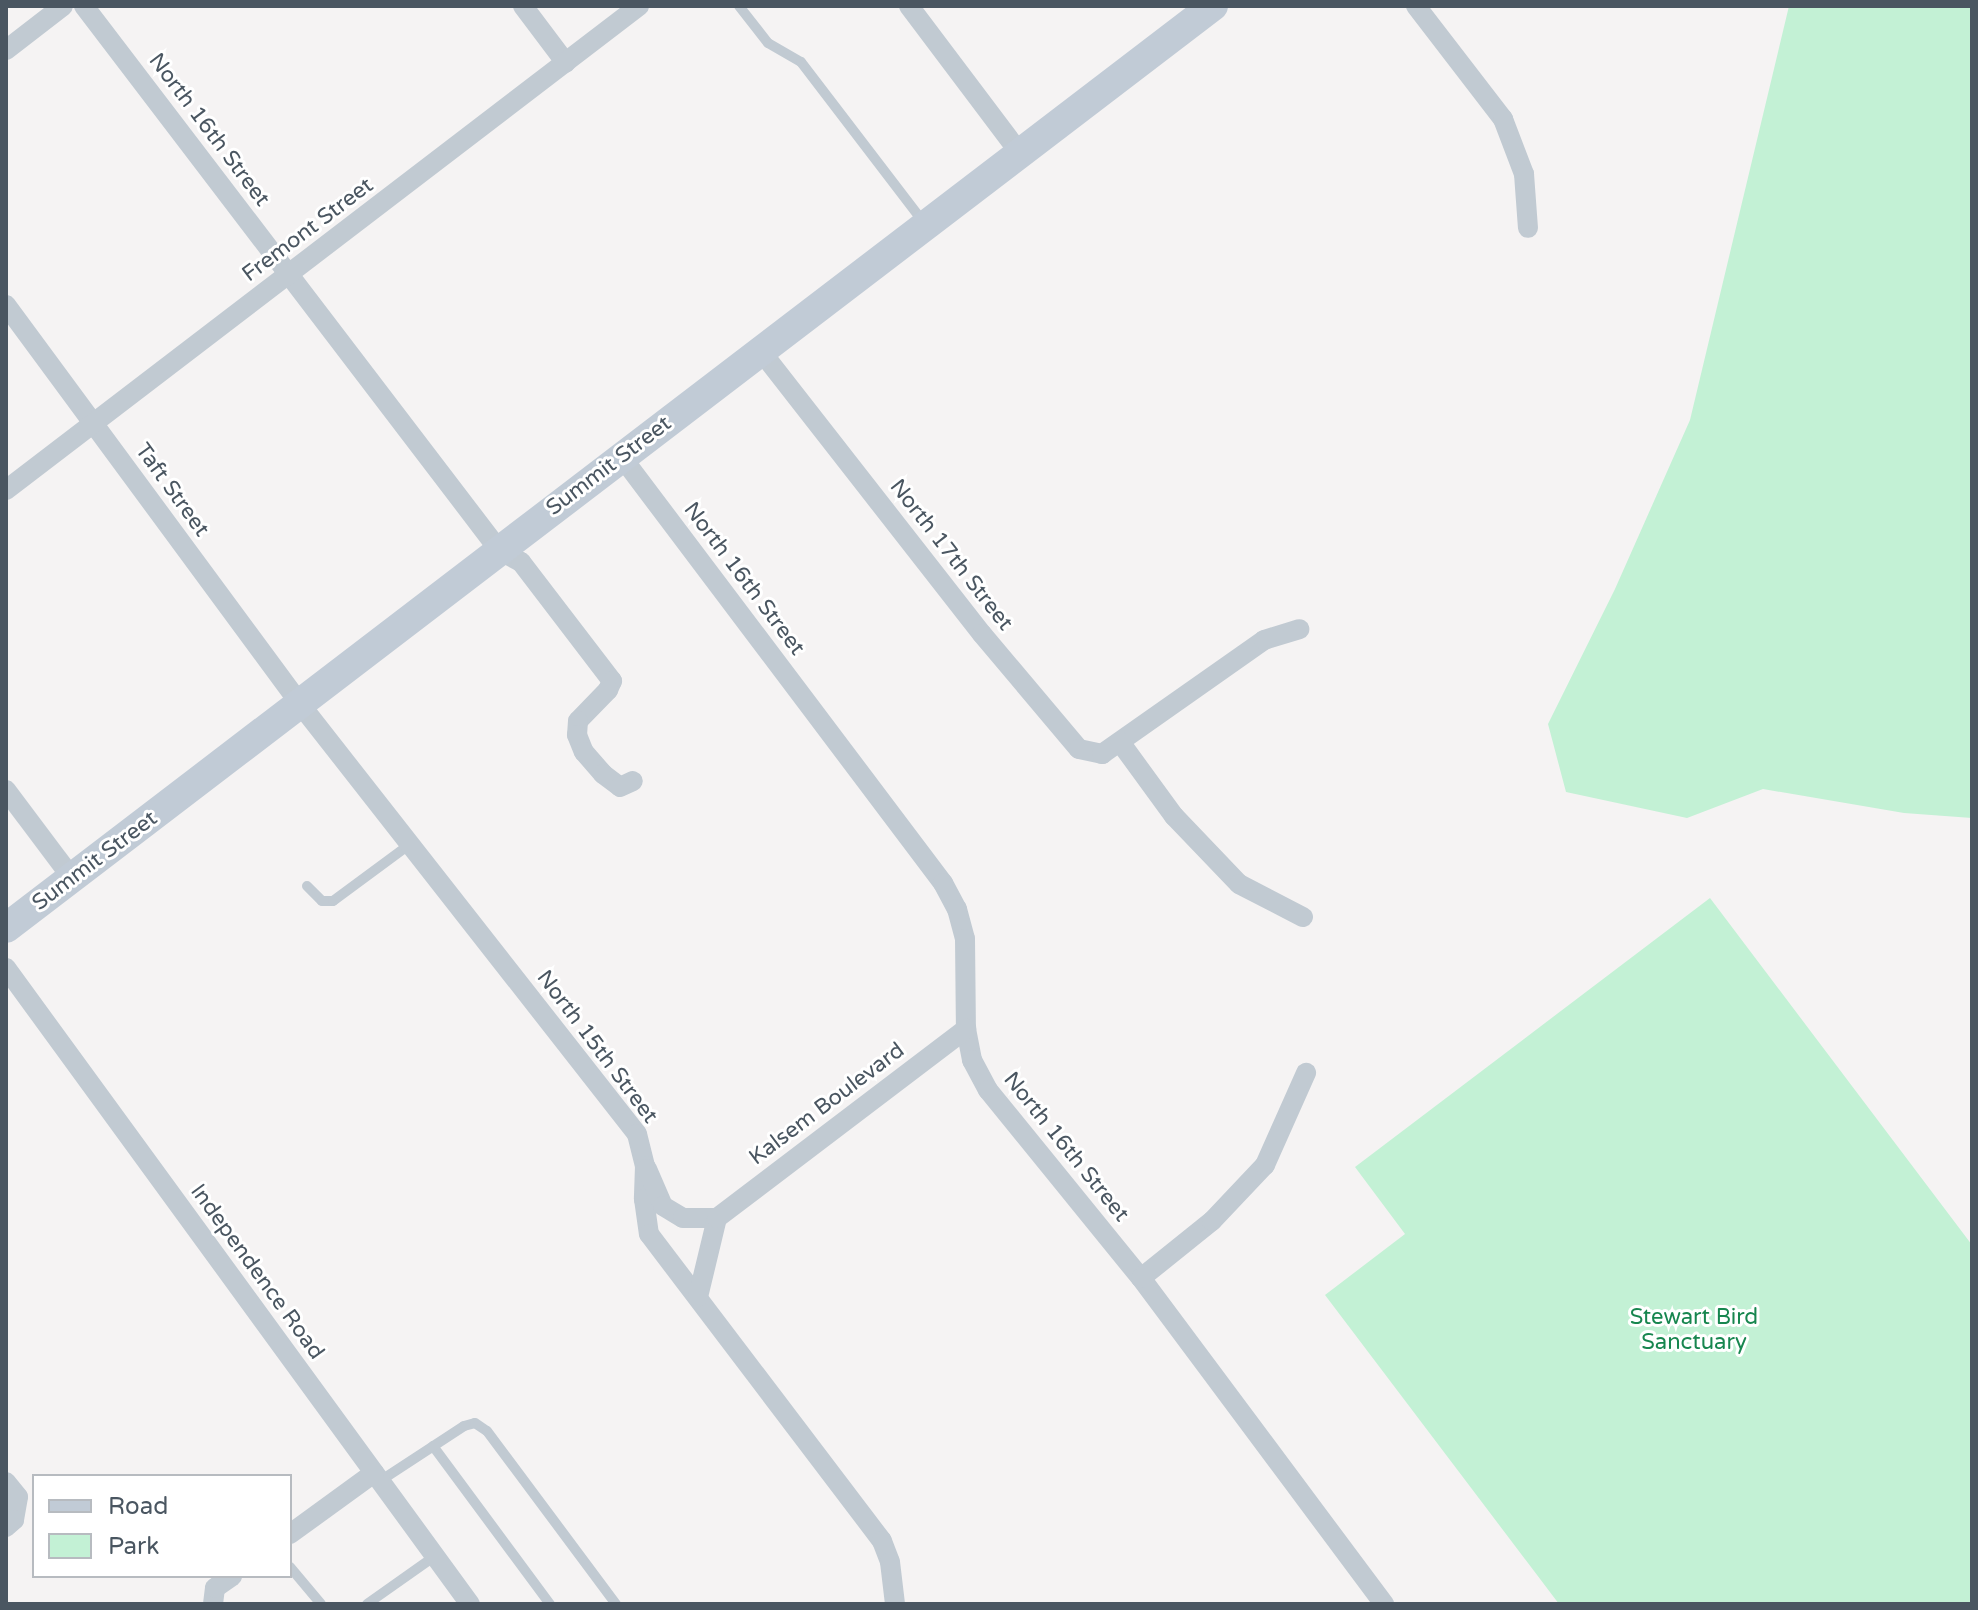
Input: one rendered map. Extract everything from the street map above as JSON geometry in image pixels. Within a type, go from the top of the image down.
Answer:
[{"type":"main road","name":"Summit Street","points":[[6,928],[1213,6]]},
{"type":"street","points":[[6,50],[63,6]]},
{"type":"street","name":"North 16th Street","points":[[84,6],[499,550],[521,562],[612,681],[608,690],[578,721],[577,735],[584,752],[603,774],[620,787],[633,781]]},
{"type":"street","points":[[523,6],[566,63]]},
{"type":"street","name":"Fremont Street","points":[[6,490],[639,6]]},
{"type":"street","points":[[909,6],[1019,152]]},
{"type":"street","points":[[1416,6],[1503,119],[1524,174],[1528,228]]},
{"type":"street","name":"Taft Street","points":[[6,305],[300,704]]},
{"type":"street","name":"North 17th Street","points":[[760,350],[982,634],[1079,749],[1102,754],[1120,742]]},
{"type":"street","name":"North 16th Street","points":[[621,456],[943,883],[957,909],[965,939],[966,1029],[972,1060],[988,1090],[1141,1278],[1384,1604]]},
{"type":"street","points":[[1299,629],[1264,640],[1120,742],[1174,816],[1239,884],[1303,917]]},
{"type":"street","name":"North 15th Street","points":[[300,704],[637,1134],[645,1166],[644,1199],[649,1234],[882,1541],[890,1562],[895,1604]]},
{"type":"street","points":[[6,790],[72,878]]},
{"type":"street","name":"Independence Road","points":[[6,968],[470,1604]]},
{"type":"street","name":"Kalsem Boulevard","points":[[717,1218],[966,1029]]},
{"type":"street","points":[[1141,1278],[1212,1221],[1265,1165],[1306,1073]]},
{"type":"street","points":[[645,1166],[663,1206],[683,1218],[717,1218],[698,1297]]},
{"type":"street","points":[[292,1533],[377,1477]]},
{"type":"street","points":[[6,1482],[18,1497],[14,1520],[6,1527]]},
{"type":"street","points":[[213,1604],[215,1588],[229,1578]]},
{"type":"lane","points":[[739,6],[768,43],[801,62],[925,224]]},
{"type":"lane","points":[[307,886],[322,901],[333,901],[410,844]]},
{"type":"lane","points":[[377,1477],[464,1426],[475,1423],[487,1431],[616,1604]]},
{"type":"lane","points":[[433,1446],[550,1604]]},
{"type":"lane","points":[[367,1604],[435,1556]]},
{"type":"lane","points":[[292,1569],[321,1604]]},
{"type":"green space","points":[[1789,6],[1972,6],[1972,818],[1904,813],[1763,789],[1687,818],[1566,792],[1548,724],[1615,589],[1690,420]]},
{"type":"green space","name":"Stewart Bird Sanctuary","points":[[1710,898],[1972,1245],[1972,1604],[1559,1604],[1325,1295],[1405,1234],[1355,1167]]}]
